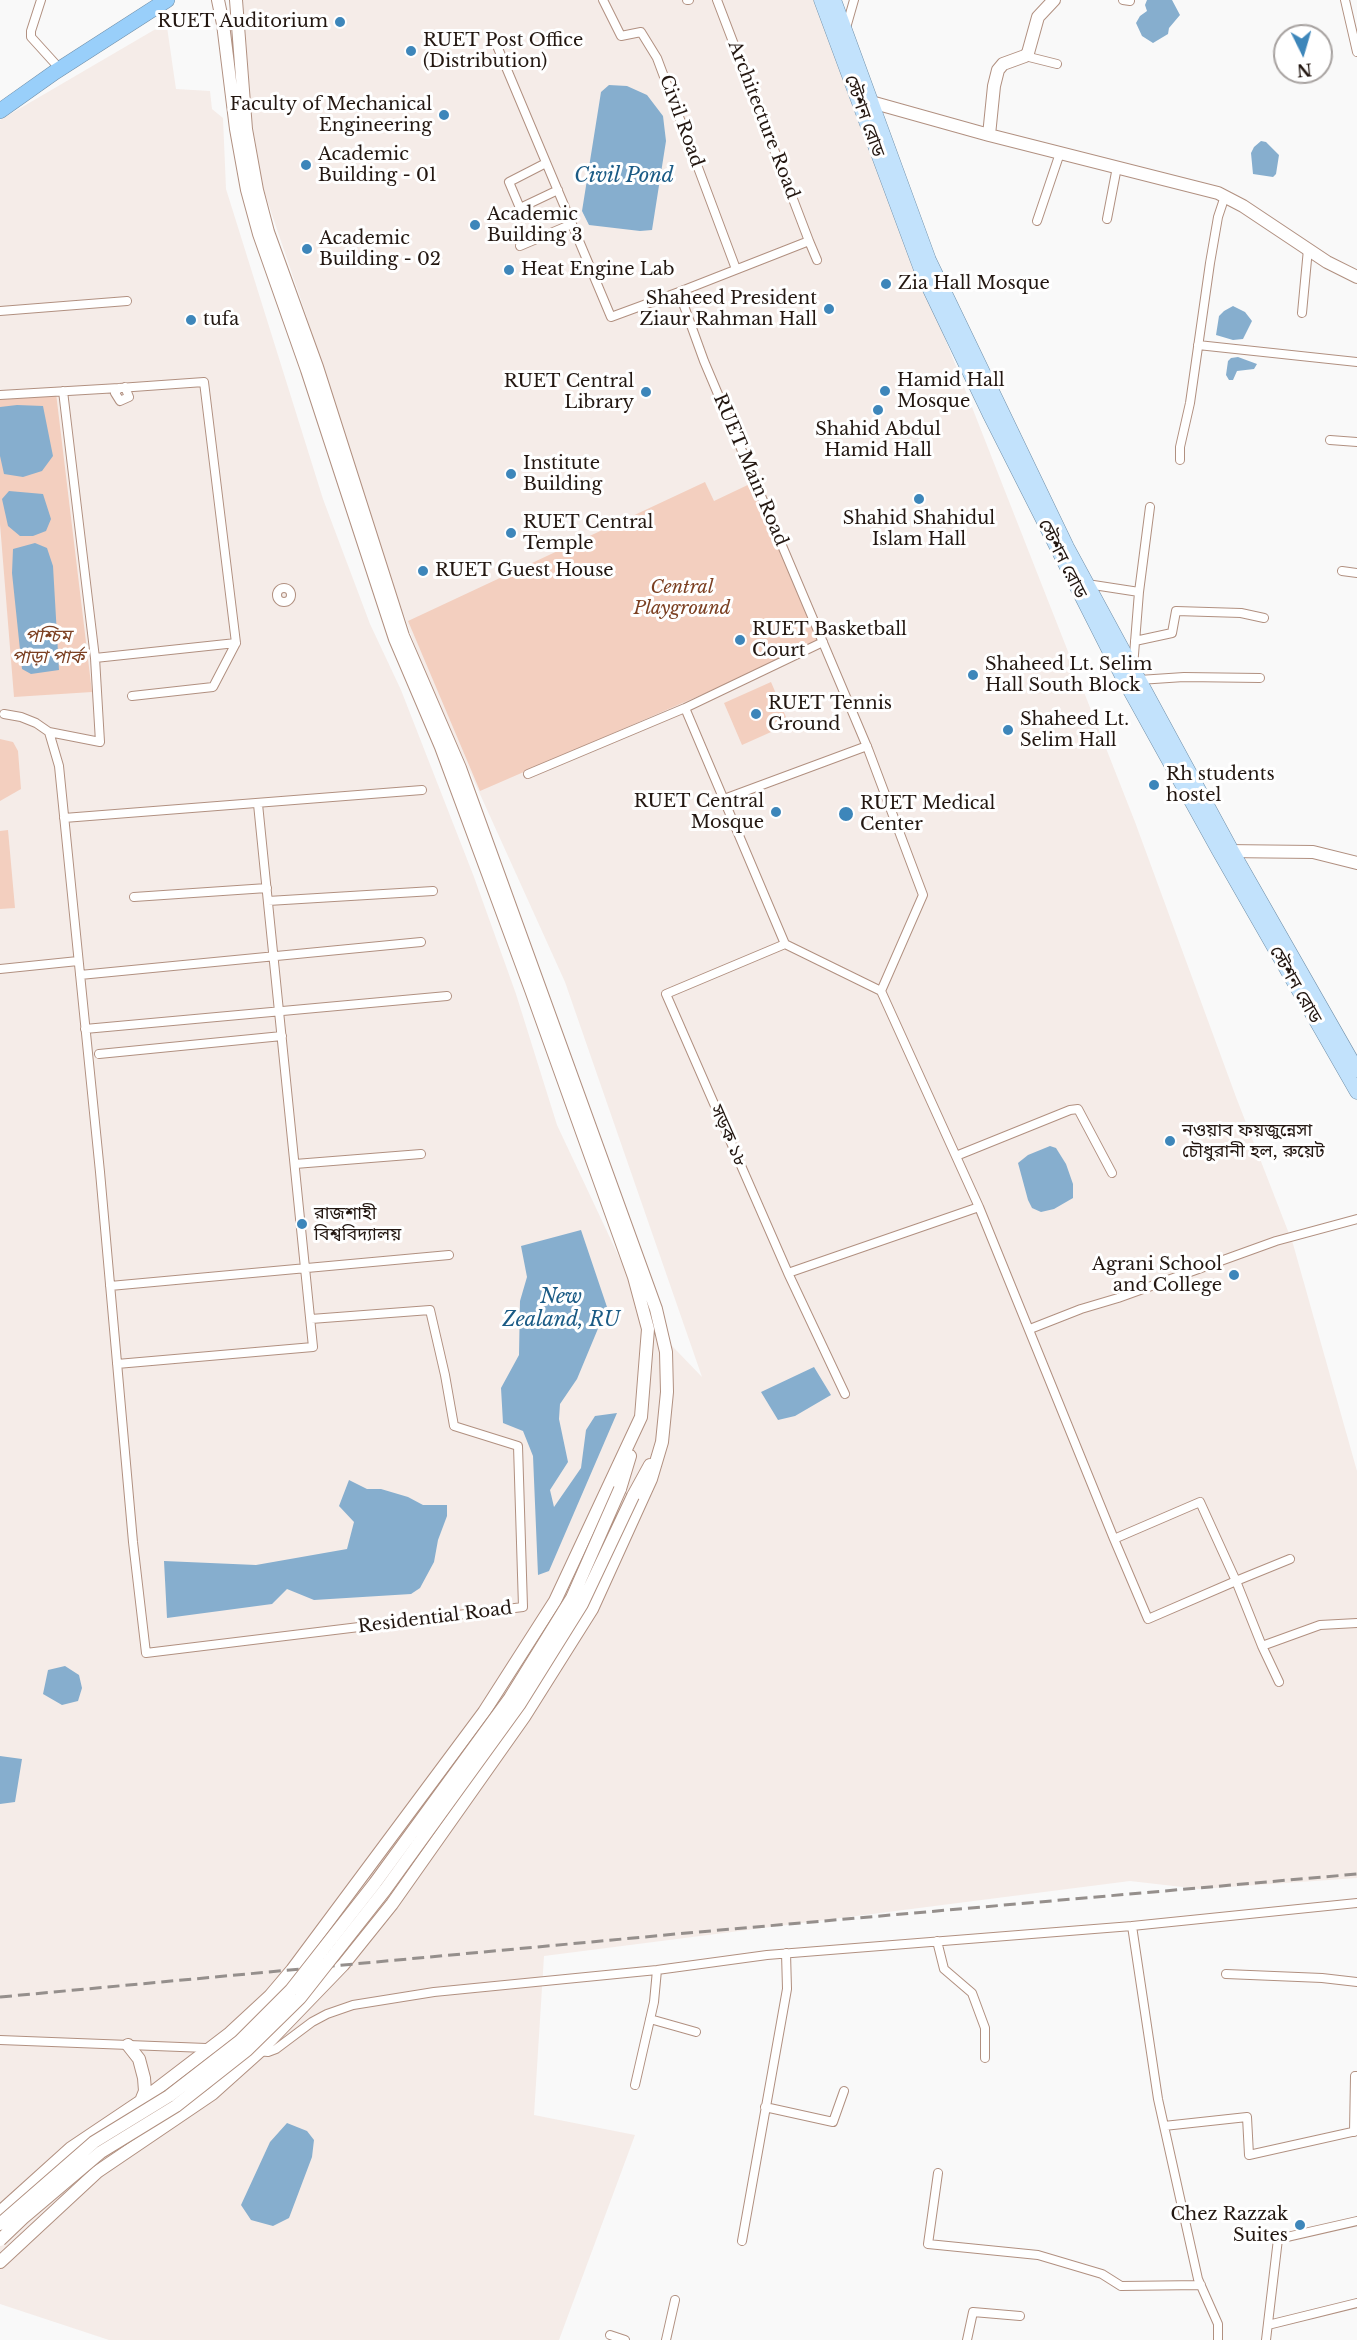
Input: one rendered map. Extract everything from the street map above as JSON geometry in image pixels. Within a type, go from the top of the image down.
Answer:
[{"type":"highway","points":[[0,111],[167,0]]},
{"type":"main road","points":[[0,2224],[94,2142],[169,2096],[240,2041],[291,1990],[375,1883],[510,1698],[572,1598],[620,1489],[641,1417],[648,1329],[634,1277],[445,758],[395,639],[307,370],[259,234],[247,190],[236,129],[218,0]]},
{"type":"main road","points":[[0,2262],[97,2172],[212,2094],[260,2051],[343,1965],[392,1904],[524,1717],[592,1609],[651,1479],[662,1442],[667,1392],[666,1352],[656,1309],[460,768],[404,636],[317,367],[268,232],[257,190],[246,129],[236,0]]},
{"type":"main road","name":"স্টেশন রোড","points":[[820,0],[923,275],[1073,583],[1225,851],[1357,1092]]},
{"type":"main road","name":"স্টেশন রোড","points":[[834,0],[910,213],[942,289],[1087,584],[1136,674],[1225,851],[1357,1070]]},
{"type":"main road","points":[[989,135],[998,70],[1003,64],[1028,53],[1038,17],[1054,0]]},
{"type":"main road","points":[[871,102],[1225,196],[1327,262],[1357,277]]},
{"type":"main road","points":[[1225,851],[1313,852],[1357,863]]},
{"type":"main road","points":[[0,2212],[71,2148],[141,2101],[212,2047],[270,1996],[292,1970],[484,1712],[555,1601],[641,1417]]},
{"type":"main road","points":[[0,2240],[22,2218],[101,2152],[176,2106],[248,2050],[300,1998],[385,1890],[519,1705],[582,1604],[633,1496],[662,1442]]},
{"type":"main road","points":[[128,2045],[139,2059],[144,2078],[145,2091],[141,2101]]},
{"type":"street","points":[[41,0],[31,38],[60,69]]},
{"type":"street","name":"Civil Road","points":[[603,0],[621,36],[641,32],[657,58],[736,269]]},
{"type":"street","name":"Architecture Road","points":[[717,0],[817,260]]},
{"type":"street","points":[[845,31],[854,0]]},
{"type":"street","points":[[1123,0],[1130,1]]},
{"type":"street","points":[[1345,0],[1357,52]]},
{"type":"street","points":[[495,41],[611,317],[808,240]]},
{"type":"street","points":[[1025,56],[1057,64]]},
{"type":"street","points":[[1037,221],[1060,153]]},
{"type":"street","points":[[546,163],[509,182],[520,208],[558,190]]},
{"type":"street","points":[[1107,219],[1117,167]]},
{"type":"street","points":[[1180,460],[1180,447],[1190,403],[1218,217],[1225,196]]},
{"type":"street","points":[[520,246],[572,224]]},
{"type":"street","points":[[1302,313],[1308,249]]},
{"type":"street","name":"RUET Main Road","points":[[679,292],[704,361],[867,746],[923,895],[881,991]]},
{"type":"street","points":[[0,311],[127,301]]},
{"type":"street","points":[[1198,345],[1357,362]]},
{"type":"street","points":[[0,396],[204,382],[236,643],[213,687],[132,696]]},
{"type":"street","points":[[4,714],[21,717],[50,732],[100,742],[96,658],[63,391]]},
{"type":"street","points":[[1330,440],[1357,442]]},
{"type":"street","points":[[1150,507],[1139,592],[1135,641],[1136,674],[1260,678]]},
{"type":"street","points":[[1342,571],[1357,573]]},
{"type":"street","points":[[1087,584],[1139,592]]},
{"type":"street","points":[[1135,641],[1172,633],[1176,611],[1241,613],[1264,618]]},
{"type":"street","points":[[528,774],[685,708],[823,642]]},
{"type":"street","points":[[96,658],[236,643]]},
{"type":"street","points":[[685,708],[786,944],[881,991],[979,1207],[1148,1619],[1290,1559]]},
{"type":"street","points":[[50,732],[59,766],[117,1364],[314,1347],[258,804]]},
{"type":"street","points":[[724,799],[867,746]]},
{"type":"street","points":[[64,818],[422,790]]},
{"type":"street","points":[[134,897],[267,888]]},
{"type":"street","points":[[268,900],[433,891]]},
{"type":"street","points":[[80,975],[421,942]]},
{"type":"street","name":"সড়ক ১৮","points":[[786,944],[666,994],[788,1273],[845,1394]]},
{"type":"street","points":[[0,969],[78,962]]},
{"type":"street","points":[[85,1029],[447,996]]},
{"type":"street","points":[[99,1054],[282,1036]]},
{"type":"street","points":[[956,1156],[1070,1110],[1078,1109],[1112,1173]]},
{"type":"street","points":[[295,1164],[422,1154]]},
{"type":"street","points":[[788,1273],[979,1207]]},
{"type":"street","points":[[1030,1329],[1276,1241],[1357,1218]]},
{"type":"street","points":[[110,1286],[449,1255]]},
{"type":"street","name":"Residential Road","points":[[117,1364],[146,1653],[523,1607],[518,1446],[454,1426],[445,1375],[429,1310],[311,1318]]},
{"type":"street","points":[[1114,1539],[1200,1502],[1279,1682]]},
{"type":"street","points":[[1262,1646],[1320,1625],[1357,1623]]},
{"type":"street","points":[[0,2040],[212,2047],[268,2052],[276,2049],[312,2022],[353,2005],[434,1992],[657,1970],[786,1953],[1132,1926],[1357,1903]]},
{"type":"street","points":[[1132,1926],[1164,2126],[1201,2285],[1218,2324],[1218,2340]]},
{"type":"street","points":[[937,1941],[944,1969],[972,1993],[985,2028],[985,2058]]},
{"type":"street","points":[[742,2241],[787,1989],[786,1953]]},
{"type":"street","points":[[635,2085],[650,2019],[657,1970]]},
{"type":"street","points":[[1226,1974],[1322,1978],[1357,1982]]},
{"type":"street","points":[[650,2019],[696,2032]]},
{"type":"street","points":[[1164,2126],[1247,2117],[1249,2155],[1356,2131],[1355,2076],[1357,2076]]},
{"type":"street","points":[[765,2107],[833,2122],[844,2091]]},
{"type":"street","points":[[938,2173],[928,2244],[1038,2255],[1102,2274],[1121,2286],[1201,2285]]},
{"type":"street","points":[[1266,2340],[1278,2239],[1357,2221]]},
{"type":"street","points":[[666,2340],[675,2300]]},
{"type":"street","points":[[1268,2325],[1357,2303]]},
{"type":"street","points":[[967,2340],[972,2312],[1020,2316]]},
{"type":"street","points":[[610,2335],[625,2340]]},
{"type":"shaded area","points":[[243,0],[817,0],[891,201],[1135,822],[1236,1097],[1293,1244],[1357,1471],[1357,1878],[1200,1889],[1130,1881],[544,1956],[534,2115],[635,2135],[559,2340],[109,2340],[0,2304],[0,120],[154,30],[167,27],[176,89],[210,91],[212,109],[223,118],[226,189],[323,499],[370,624],[401,690],[474,877],[516,994],[557,1125],[650,1323],[702,1377],[565,982],[422,666],[363,499],[306,315],[263,188],[252,122]]},
{"type":"green space","name":"পশ্চিম পাড়া পার্ক","points":[[56,393],[92,692],[14,697],[0,524],[0,398]]},
{"type":"green space","name":"Central Playground","points":[[705,482],[714,501],[754,482],[823,642],[480,791],[408,621]]},
{"type":"green space","name":"RUET Tennis Ground","points":[[771,682],[789,724],[742,745],[724,703]]},
{"type":"green space","points":[[0,739],[13,742],[18,751],[21,789],[0,801]]},
{"type":"green space","points":[[8,830],[15,908],[0,909],[0,831]]},
{"type":"water","points":[[1147,0],[1172,0],[1180,15],[1169,28],[1168,34],[1153,43],[1142,36],[1136,23],[1147,11],[1145,5]]},
{"type":"water","name":"Civil Pond","points":[[609,85],[627,86],[647,95],[663,116],[666,141],[652,230],[640,231],[589,225],[582,211],[601,92]]},
{"type":"water","points":[[1261,141],[1266,142],[1279,155],[1276,174],[1273,177],[1253,174],[1251,153]]},
{"type":"water","points":[[1233,306],[1245,312],[1252,321],[1243,339],[1233,340],[1216,335],[1219,316]]},
{"type":"water","points":[[1238,357],[1257,364],[1254,369],[1237,371],[1233,380],[1229,380],[1226,375],[1228,361]]},
{"type":"water","points":[[43,406],[53,456],[42,471],[23,477],[4,474],[0,456],[0,407]]},
{"type":"water","points":[[9,491],[43,494],[51,519],[46,531],[33,536],[20,536],[8,526],[2,499]]},
{"type":"water","points":[[35,543],[47,548],[53,566],[59,670],[31,674],[22,669],[12,573],[13,549]]},
{"type":"water","points":[[1050,1146],[1056,1148],[1066,1164],[1073,1184],[1073,1198],[1054,1209],[1041,1212],[1032,1208],[1028,1200],[1018,1163],[1028,1155]]},
{"type":"water","name":"New Zealand, RU","points":[[581,1230],[607,1307],[577,1379],[560,1404],[559,1419],[568,1462],[550,1490],[554,1507],[581,1468],[586,1430],[595,1416],[617,1413],[549,1571],[538,1575],[533,1456],[523,1431],[503,1423],[501,1388],[519,1355],[520,1301],[527,1277],[521,1246]]},
{"type":"water","points":[[814,1367],[831,1395],[795,1416],[778,1420],[761,1392]]},
{"type":"water","points":[[349,1480],[367,1489],[381,1489],[408,1497],[423,1505],[447,1505],[447,1516],[438,1540],[434,1562],[420,1588],[411,1594],[314,1600],[287,1589],[272,1604],[167,1618],[164,1561],[256,1565],[347,1549],[354,1522],[339,1506]]},
{"type":"water","points":[[65,1666],[79,1675],[82,1688],[78,1701],[62,1705],[43,1694],[48,1670]]},
{"type":"water","points":[[0,1756],[22,1759],[15,1802],[0,1804]]},
{"type":"water","points":[[287,2123],[307,2131],[314,2140],[312,2157],[289,2218],[273,2226],[251,2220],[241,2205],[270,2142]]},
{"type":"railway","points":[[0,1997],[1357,1874]]},
{"type":"place","name":"RUET Auditorium","points":[[340,22]]},
{"type":"place","name":"RUET Post Office (Distribution)","points":[[411,51]]},
{"type":"place","name":"Faculty of Mechanical Engineering","points":[[444,115]]},
{"type":"place","name":"Academic Building - 01","points":[[306,165]]},
{"type":"place","name":"Academic Building 3","points":[[475,225]]},
{"type":"place","name":"Academic Building - 02","points":[[307,249]]},
{"type":"place","name":"Heat Engine Lab","points":[[509,270]]},
{"type":"place","name":"Zia Hall Mosque","points":[[886,284]]},
{"type":"place","name":"Shaheed President Ziaur Rahman Hall","points":[[829,309]]},
{"type":"place","name":"tufa","points":[[191,320]]},
{"type":"place","name":"Hamid Hall Mosque","points":[[885,391]]},
{"type":"place","name":"RUET Central Library","points":[[646,392]]},
{"type":"place","name":"Shahid Abdul Hamid Hall","points":[[878,410]]},
{"type":"place","name":"Institute Building","points":[[511,474]]},
{"type":"place","name":"Shahid Shahidul Islam Hall","points":[[919,499]]},
{"type":"place","name":"RUET Central Temple","points":[[511,533]]},
{"type":"place","name":"RUET Guest House","points":[[423,571]]},
{"type":"place","name":"RUET Basketball Court","points":[[740,640]]},
{"type":"place","name":"Shaheed Lt. Selim Hall South Block","points":[[973,675]]},
{"type":"place","name":"RUET Tennis Ground","points":[[756,714]]},
{"type":"place","name":"Shaheed Lt. Selim Hall","points":[[1008,730]]},
{"type":"place","name":"Rh students hostel","points":[[1154,785]]},
{"type":"place","name":"RUET Central Mosque","points":[[776,812]]},
{"type":"place","name":"RUET Medical Center","points":[[846,814]]},
{"type":"place","name":"নওয়াব ফয়জুন্নেসা চৌধুরানী হল, রুয়েট","points":[[1170,1141]]},
{"type":"place","name":"রাজশাহী বিশ্ববিদ্যালয়","points":[[302,1224]]},
{"type":"place","name":"Agrani School and College","points":[[1234,1275]]},
{"type":"place","name":"Chez Razzak Suites","points":[[1300,2225]]}]
